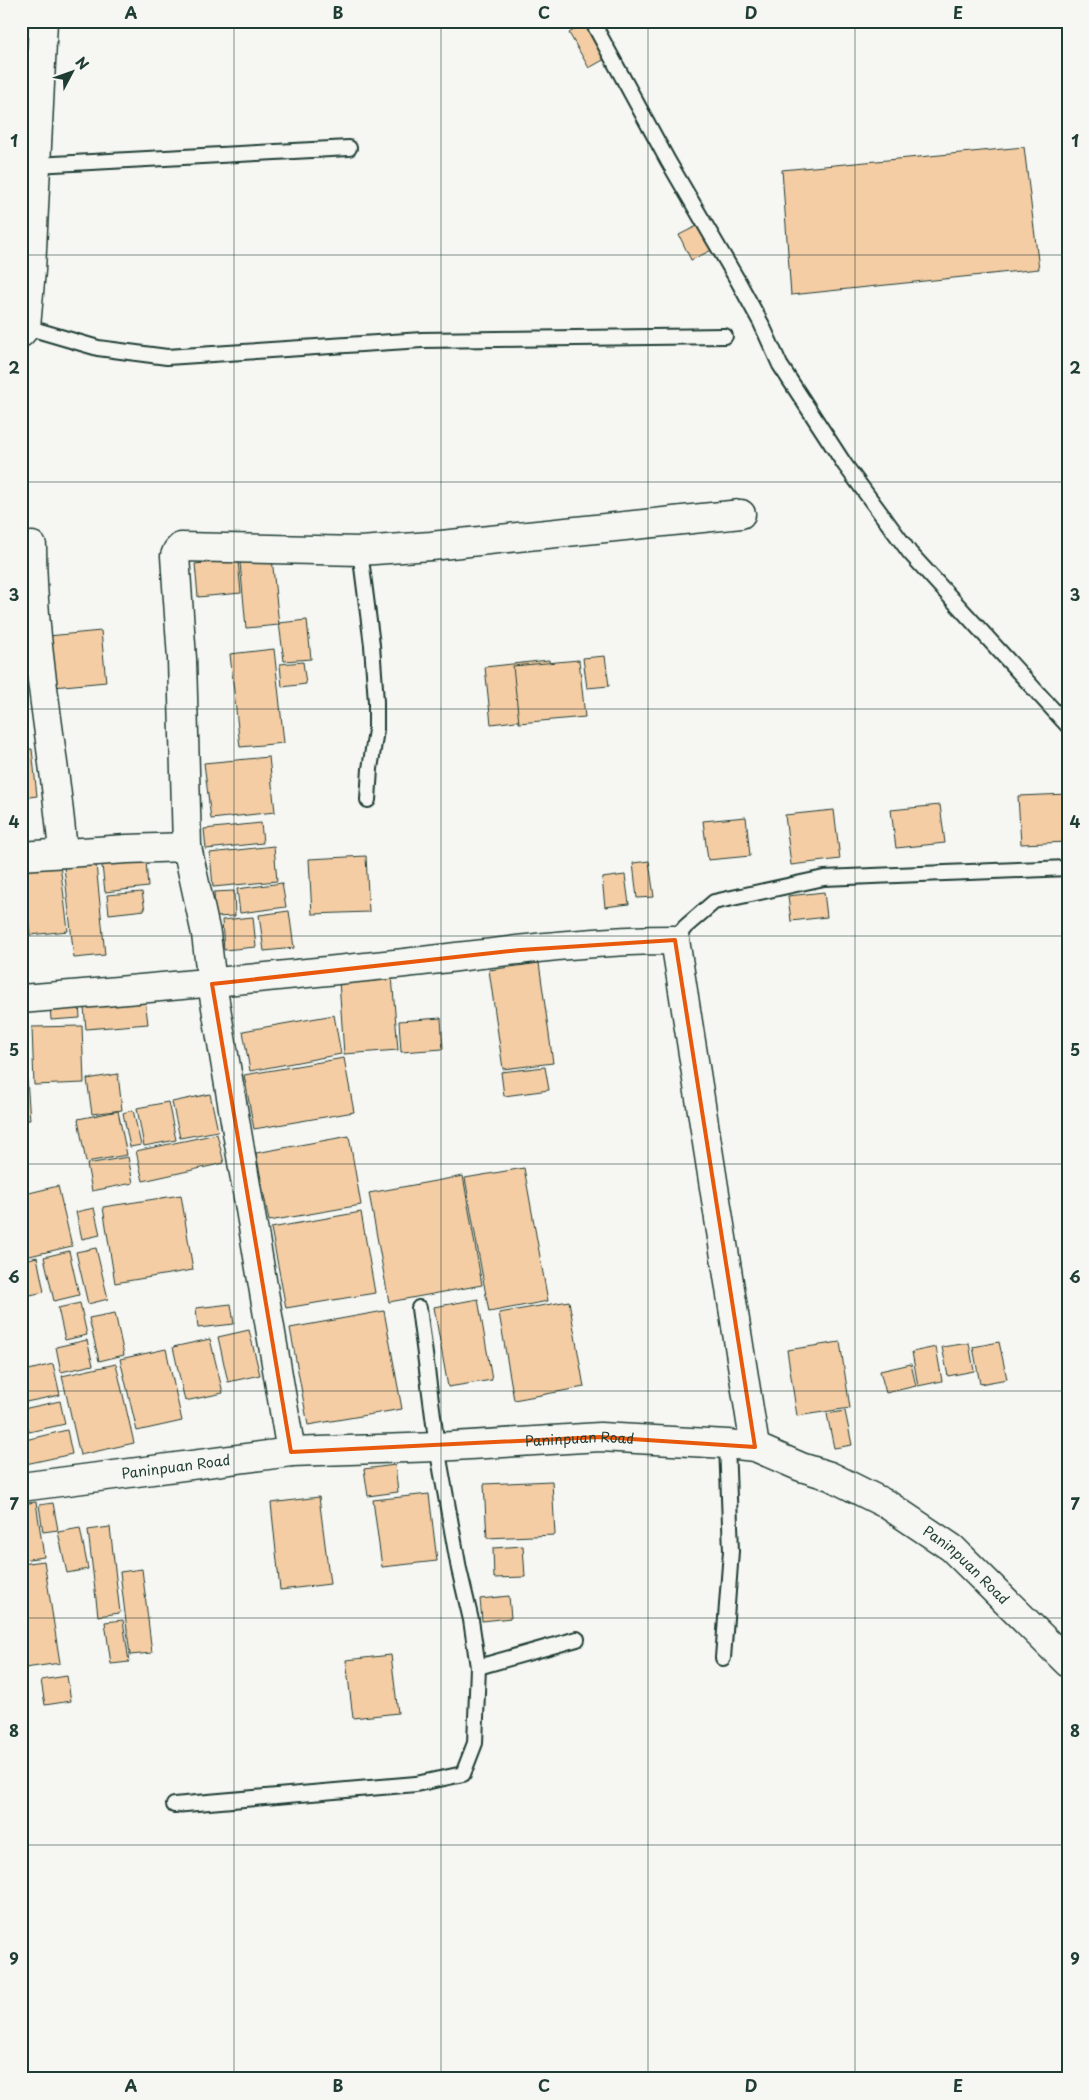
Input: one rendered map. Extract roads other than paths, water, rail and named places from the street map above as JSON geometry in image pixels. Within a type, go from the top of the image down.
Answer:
[{"type":"street","points":[[24,330],[32,270],[36,164],[31,68],[43,21]]},
{"type":"street","points":[[291,1452],[212,984],[206,934],[188,847],[182,669],[175,556],[177,551],[186,547],[360,551],[431,546],[741,514]]},
{"type":"street","points":[[32,546],[32,581],[38,646],[59,802],[63,853]]},
{"type":"street","points":[[21,856],[188,847]]},
{"type":"street","points":[[21,999],[212,984],[520,950],[640,940],[674,940],[756,1447]]},
{"type":"street","name":"Paninpuan Road","points":[[21,1486],[291,1452],[437,1447],[600,1437],[756,1447],[801,1467],[830,1476],[888,1505],[952,1548],[1068,1663]]},
{"type":"lane","points":[[592,21],[668,161],[752,307],[780,364],[845,465],[910,553],[1068,726]]},
{"type":"lane","points":[[36,164],[348,148]]},
{"type":"lane","points":[[24,330],[98,348],[167,357],[422,340],[725,336]]},
{"type":"lane","points":[[360,551],[372,645],[376,721],[368,800]]},
{"type":"lane","points":[[674,940],[685,927],[714,902],[824,878],[1068,868]]},
{"type":"lane","points":[[174,1806],[416,1784],[463,1774],[475,1743],[478,1668],[472,1620],[460,1569],[437,1447],[419,1308]]},
{"type":"lane","points":[[723,1658],[731,1551],[727,1444]]},
{"type":"lane","points":[[478,1668],[577,1639]]}]
